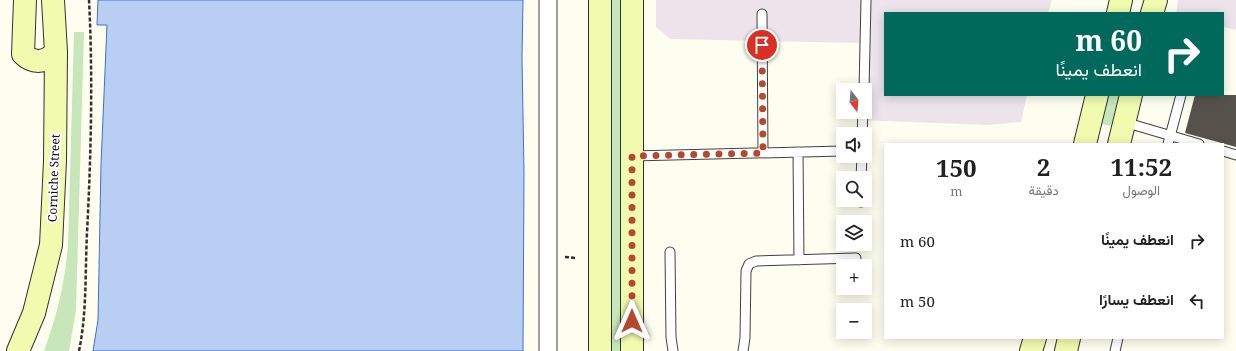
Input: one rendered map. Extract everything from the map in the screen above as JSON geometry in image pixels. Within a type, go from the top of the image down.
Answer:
[{"type":"main road","points":[[25,0],[23,54],[27,58],[37,61],[48,60],[56,52]]},
{"type":"main road","name":"Corniche Street","points":[[18,351],[34,312],[51,245],[55,161],[56,52],[53,0]]},
{"type":"main road","points":[[600,0],[600,351]]},
{"type":"main road","points":[[632,0],[632,351]]},
{"type":"main road","points":[[1118,12],[1121,0]]},
{"type":"main road","points":[[1152,12],[1156,0]]},
{"type":"main road","points":[[1085,143],[1097,96]]},
{"type":"main road","points":[[1119,143],[1131,96]]},
{"type":"main road","points":[[1031,351],[1035,339]]},
{"type":"main road","points":[[1066,351],[1069,339]]},
{"type":"street","points":[[548,0],[548,351]]},
{"type":"lane","points":[[864,83],[866,0]]},
{"type":"lane","points":[[762,14],[763,153]]},
{"type":"lane","points":[[1169,140],[1181,96]]},
{"type":"lane","points":[[1124,122],[1169,140],[1191,143]]},
{"type":"lane","points":[[1224,151],[1236,155]]},
{"type":"lane","points":[[798,152],[799,260]]},
{"type":"lane","points":[[632,156],[836,152]]},
{"type":"lane","points":[[670,252],[670,337],[673,351]]},
{"type":"lane","points":[[743,351],[745,338],[747,267],[756,261],[856,258]]},
{"type":"lane","points":[[1115,351],[1118,339]]},
{"type":"path","points":[[79,351],[84,313],[91,154],[92,52],[89,0]]},
{"type":"path","points":[[570,258],[576,258]]},
{"type":"shaded area","points":[[656,0],[1052,0],[1048,12],[884,12],[884,96],[1027,96],[1021,122],[987,125],[858,120],[872,119],[872,83],[859,83],[859,43],[670,39],[656,27]]},
{"type":"shaded area","points":[[1178,0],[1236,0],[1236,30],[1224,27],[1224,12],[1176,12]]},
{"type":"green space","points":[[610,0],[620,0],[621,351],[611,351]]},
{"type":"green space","points":[[74,32],[84,32],[76,310],[69,351],[44,351],[60,299],[68,245]]},
{"type":"green space","points":[[1108,96],[1119,96],[1111,126],[1101,124]]},
{"type":"water","points":[[98,0],[523,0],[523,351],[93,351],[98,320],[101,164],[107,25],[97,25]]},
{"type":"building","points":[[1236,95],[1236,147],[1185,133],[1195,96]]},
{"type":"route","points":[[632,321],[632,156],[763,153],[762,45]]}]
